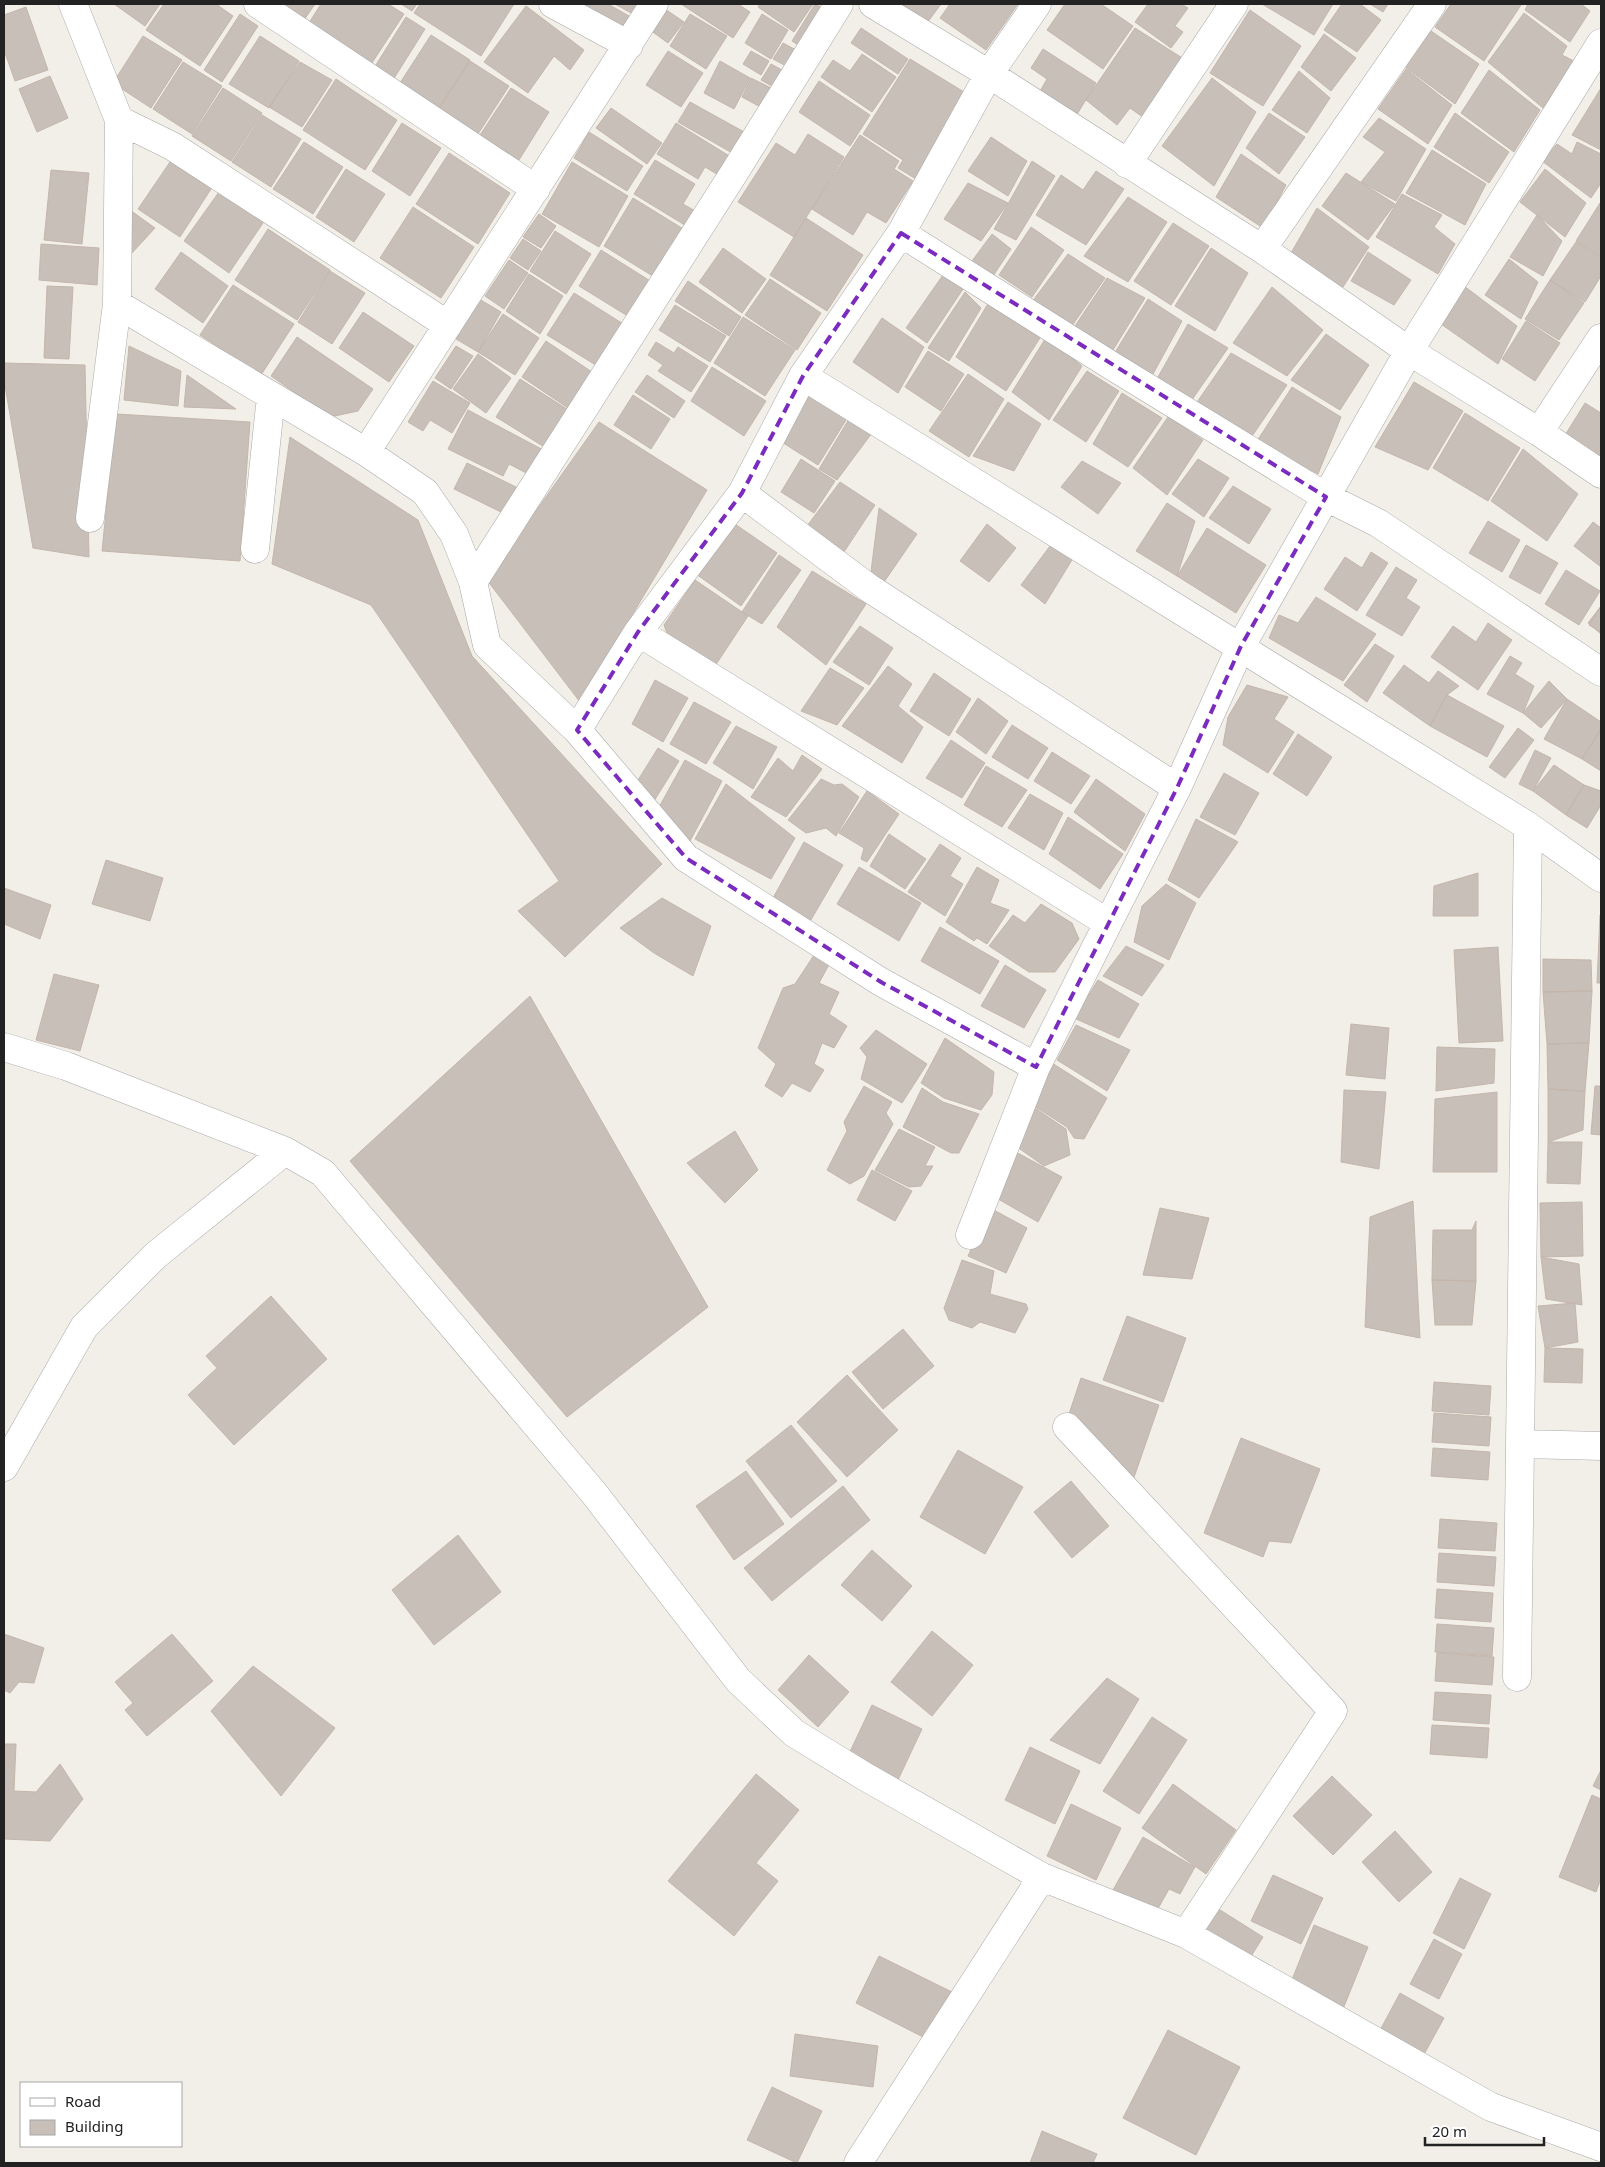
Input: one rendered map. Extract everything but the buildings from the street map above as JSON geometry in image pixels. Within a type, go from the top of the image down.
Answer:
[{"type":"street","points":[[74,4],[119,120],[117,304],[90,518]]},
{"type":"street","points":[[258,4],[536,189]]},
{"type":"street","points":[[553,4],[629,45]]},
{"type":"street","points":[[366,452],[654,4]]},
{"type":"street","points":[[474,582],[734,173],[838,4]]},
{"type":"street","points":[[874,4],[989,74],[1262,249],[1409,351],[1539,432],[1601,474]]},
{"type":"street","points":[[577,730],[638,632],[742,493],[802,376],[901,232],[989,74],[1037,4]]},
{"type":"street","points":[[1127,164],[1234,4]]},
{"type":"street","points":[[1262,249],[1432,4]]},
{"type":"street","points":[[970,1235],[1036,1067],[1177,788],[1241,646],[1409,351],[1601,43]]},
{"type":"street","points":[[119,120],[172,146],[448,325]]},
{"type":"street","points":[[901,232],[1112,366],[1326,497],[1378,523],[1601,672]]},
{"type":"street","points":[[117,304],[366,452],[425,492],[454,534],[474,582],[487,645],[577,730],[686,858],[882,982],[1036,1067]]},
{"type":"street","points":[[1539,432],[1601,338]]},
{"type":"street","points":[[802,376],[1241,646],[1528,826],[1601,878]]},
{"type":"street","points":[[255,549],[271,396]]},
{"type":"street","points":[[742,493],[869,588],[1177,788]]},
{"type":"street","points":[[638,632],[1108,923]]},
{"type":"street","points":[[1517,1678],[1528,826]]},
{"type":"street","points":[[4,1047],[66,1066],[285,1150],[323,1173],[592,1492],[738,1680],[794,1733],[864,1776],[1042,1876],[1186,1934],[1491,2107],[1601,2147]]},
{"type":"street","points":[[4,1467],[84,1327],[156,1255],[285,1150]]},
{"type":"street","points":[[1067,1427],[1333,1711],[1186,1934]]},
{"type":"street","points":[[1520,1444],[1601,1446]]},
{"type":"street","points":[[858,2163],[1042,1876]]},
{"type":"highlighted area","points":[[901,233],[1326,497],[1241,646],[1177,788],[1036,1067],[881,982],[686,858],[577,730],[638,632],[742,493],[803,376]]}]
